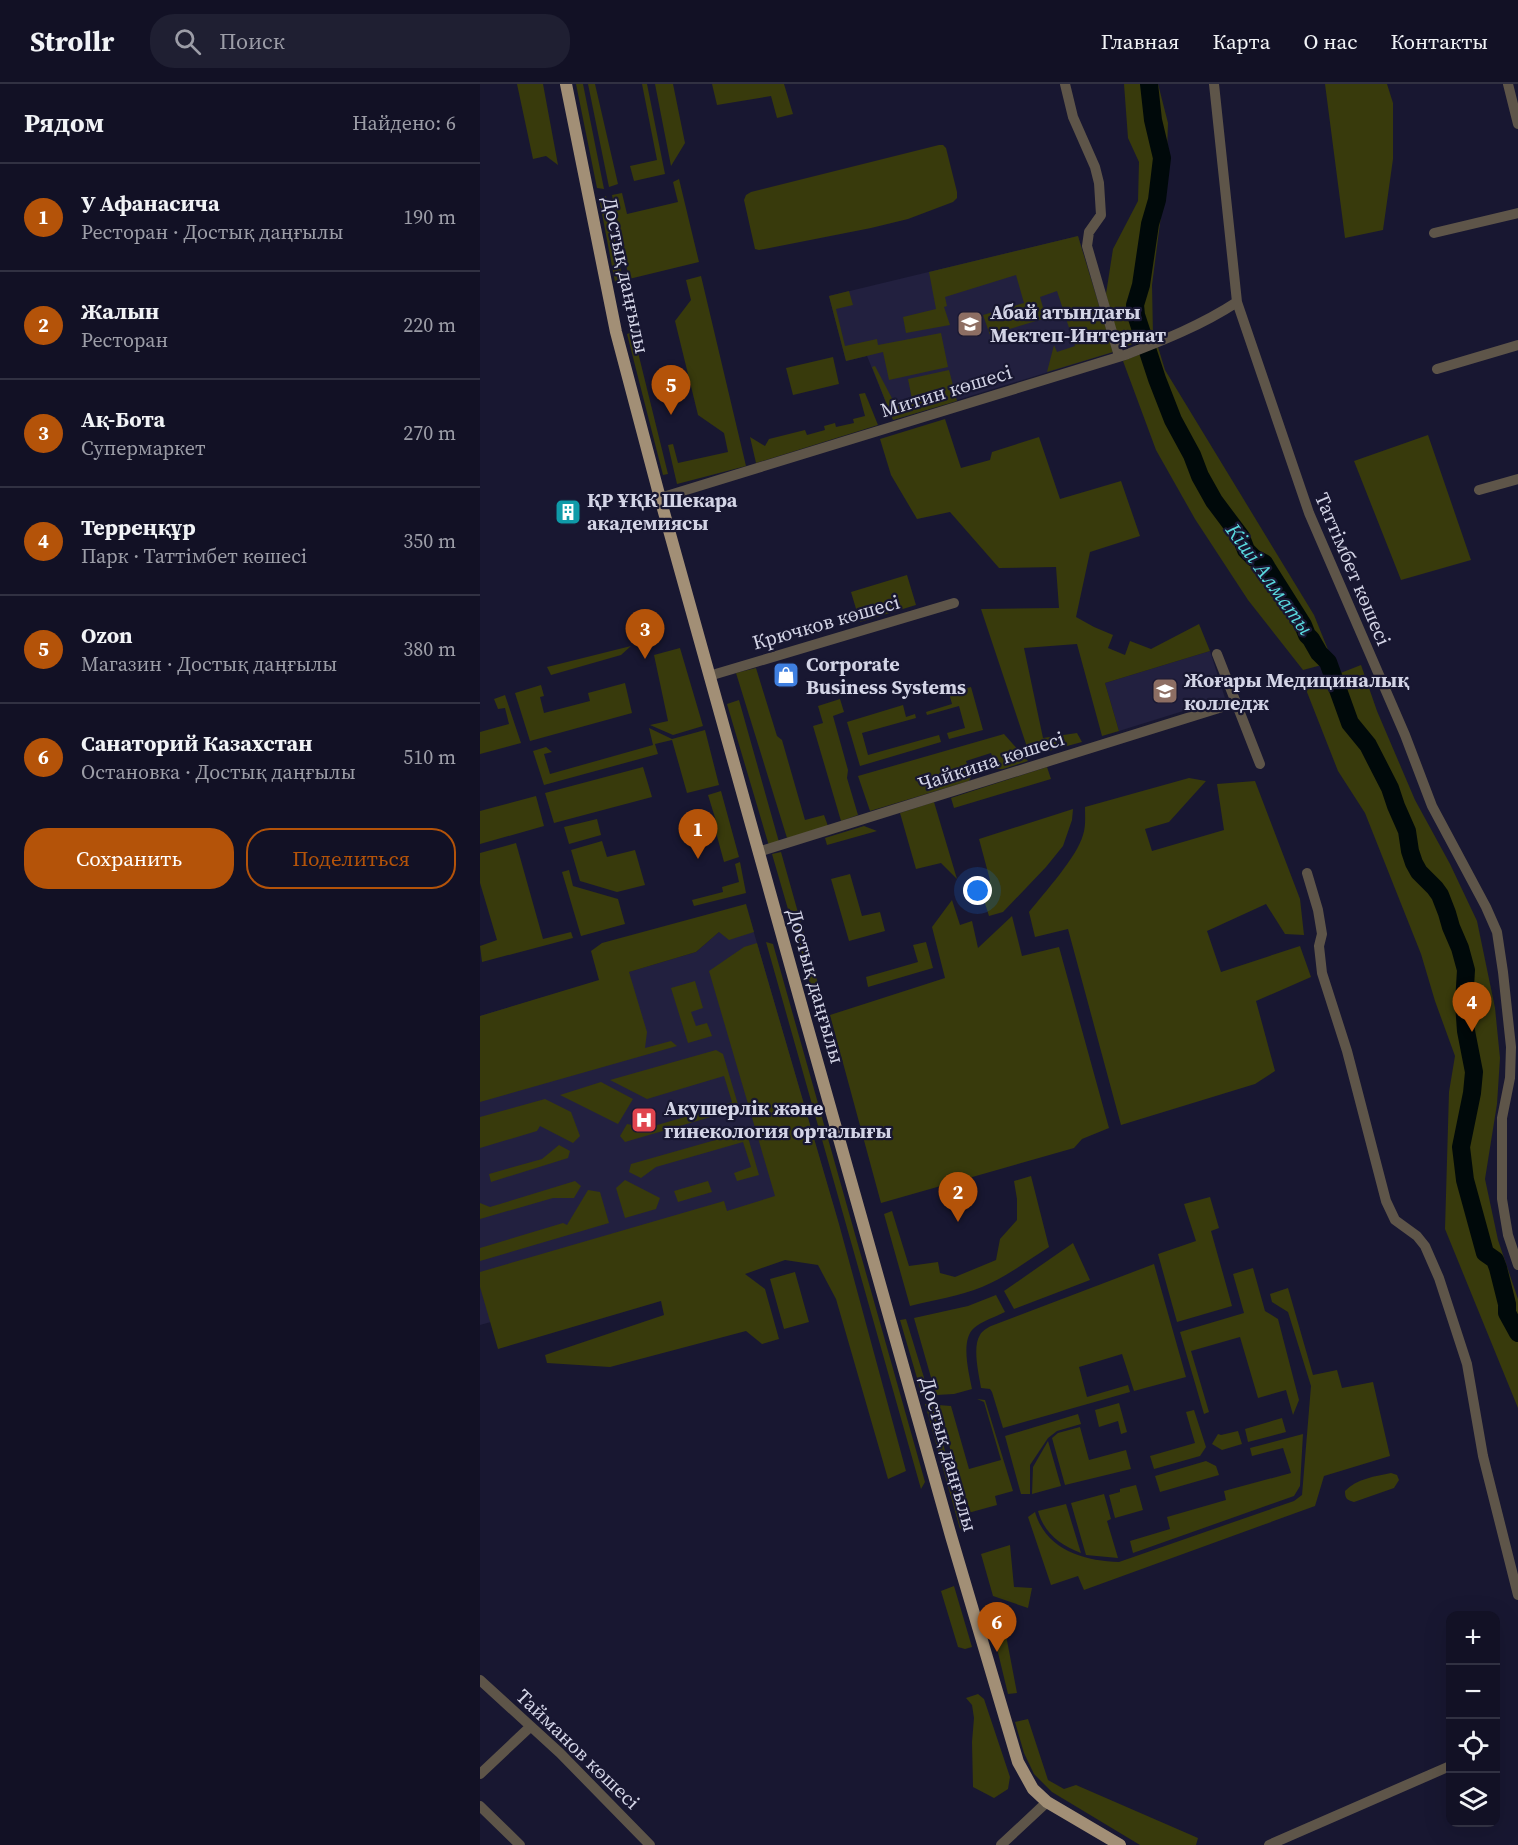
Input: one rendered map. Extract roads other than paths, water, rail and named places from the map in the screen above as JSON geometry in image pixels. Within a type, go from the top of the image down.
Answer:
[{"type":"main road","name":"Достық даңғылы","points":[[566,84],[614,321],[660,498],[951,1536],[1018,1762],[1033,1789],[1047,1802],[1120,1845]]},
{"type":"street","points":[[1065,84],[1073,117],[1097,175],[1101,216],[1089,232],[1087,246],[1119,356]]},
{"type":"street","name":"Таттімбет көшесі","points":[[1214,84],[1237,302],[1309,513],[1405,735],[1431,806],[1486,907],[1497,932],[1511,1047],[1510,1078],[1502,1118],[1502,1199],[1508,1235],[1518,1265]]},
{"type":"street","points":[[1508,84],[1518,124]]},
{"type":"street","points":[[1434,233],[1518,213]]},
{"type":"street","name":"Митин көшесі","points":[[660,498],[1137,350],[1214,317],[1237,302]]},
{"type":"street","points":[[1437,369],[1518,345]]},
{"type":"street","points":[[1479,490],[1518,480]]},
{"type":"street","name":"Крючков көшесі","points":[[709,676],[954,603]]},
{"type":"street","points":[[1217,654],[1260,764]]},
{"type":"street","name":"Чайкина көшесі","points":[[758,852],[1235,703]]},
{"type":"street","points":[[1307,873],[1318,910],[1322,934],[1319,946],[1322,973],[1347,1051],[1386,1201],[1395,1220],[1417,1236],[1425,1246],[1439,1278],[1467,1364],[1483,1456],[1518,1595]]},
{"type":"street","name":"Тайманов көшесі","points":[[480,1680],[560,1753],[650,1845]]},
{"type":"street","points":[[480,1774],[530,1727]]},
{"type":"street","points":[[1269,1845],[1446,1768]]},
{"type":"street","points":[[1000,1845],[1047,1802]]},
{"type":"street","points":[[480,1806],[520,1845]]},
{"type":"waterway","name":"Кіші Алматы","points":[[1149,84],[1153,120],[1162,158],[1157,200],[1150,224],[1141,285],[1135,305],[1136,315],[1173,420],[1192,455],[1200,476],[1214,501],[1241,537],[1246,550],[1254,558],[1264,563],[1307,635],[1328,662],[1350,723],[1368,745],[1390,788],[1407,831],[1414,863],[1440,895],[1447,913],[1466,970],[1464,1003],[1466,1031],[1474,1072],[1461,1147],[1465,1180],[1485,1253],[1495,1260],[1507,1304],[1507,1313],[1518,1333]]},
{"type":"place","name":"Абай атындағы Мектеп-Интернат","points":[[970,324]]},
{"type":"place","name":"Ozon","points":[[671,415]]},
{"type":"place","name":"ҚР ҰҚК Шекара академиясы","points":[[568,512]]},
{"type":"place","name":"Ақ-Бота","points":[[645,659]]},
{"type":"place","name":"Corporate Business Systems","points":[[786,675]]},
{"type":"place","name":"Жоғары Медициналық колледж","points":[[1165,691]]},
{"type":"place","name":"У Афанасича","points":[[698,859]]},
{"type":"place","name":"Терреңқұр","points":[[1472,1032]]},
{"type":"place","name":"Акушерлік және гинекология орталығы","points":[[644,1120]]},
{"type":"place","name":"Жалын","points":[[958,1222]]},
{"type":"place","name":"Санаторий Казахстан","points":[[997,1652]]}]
